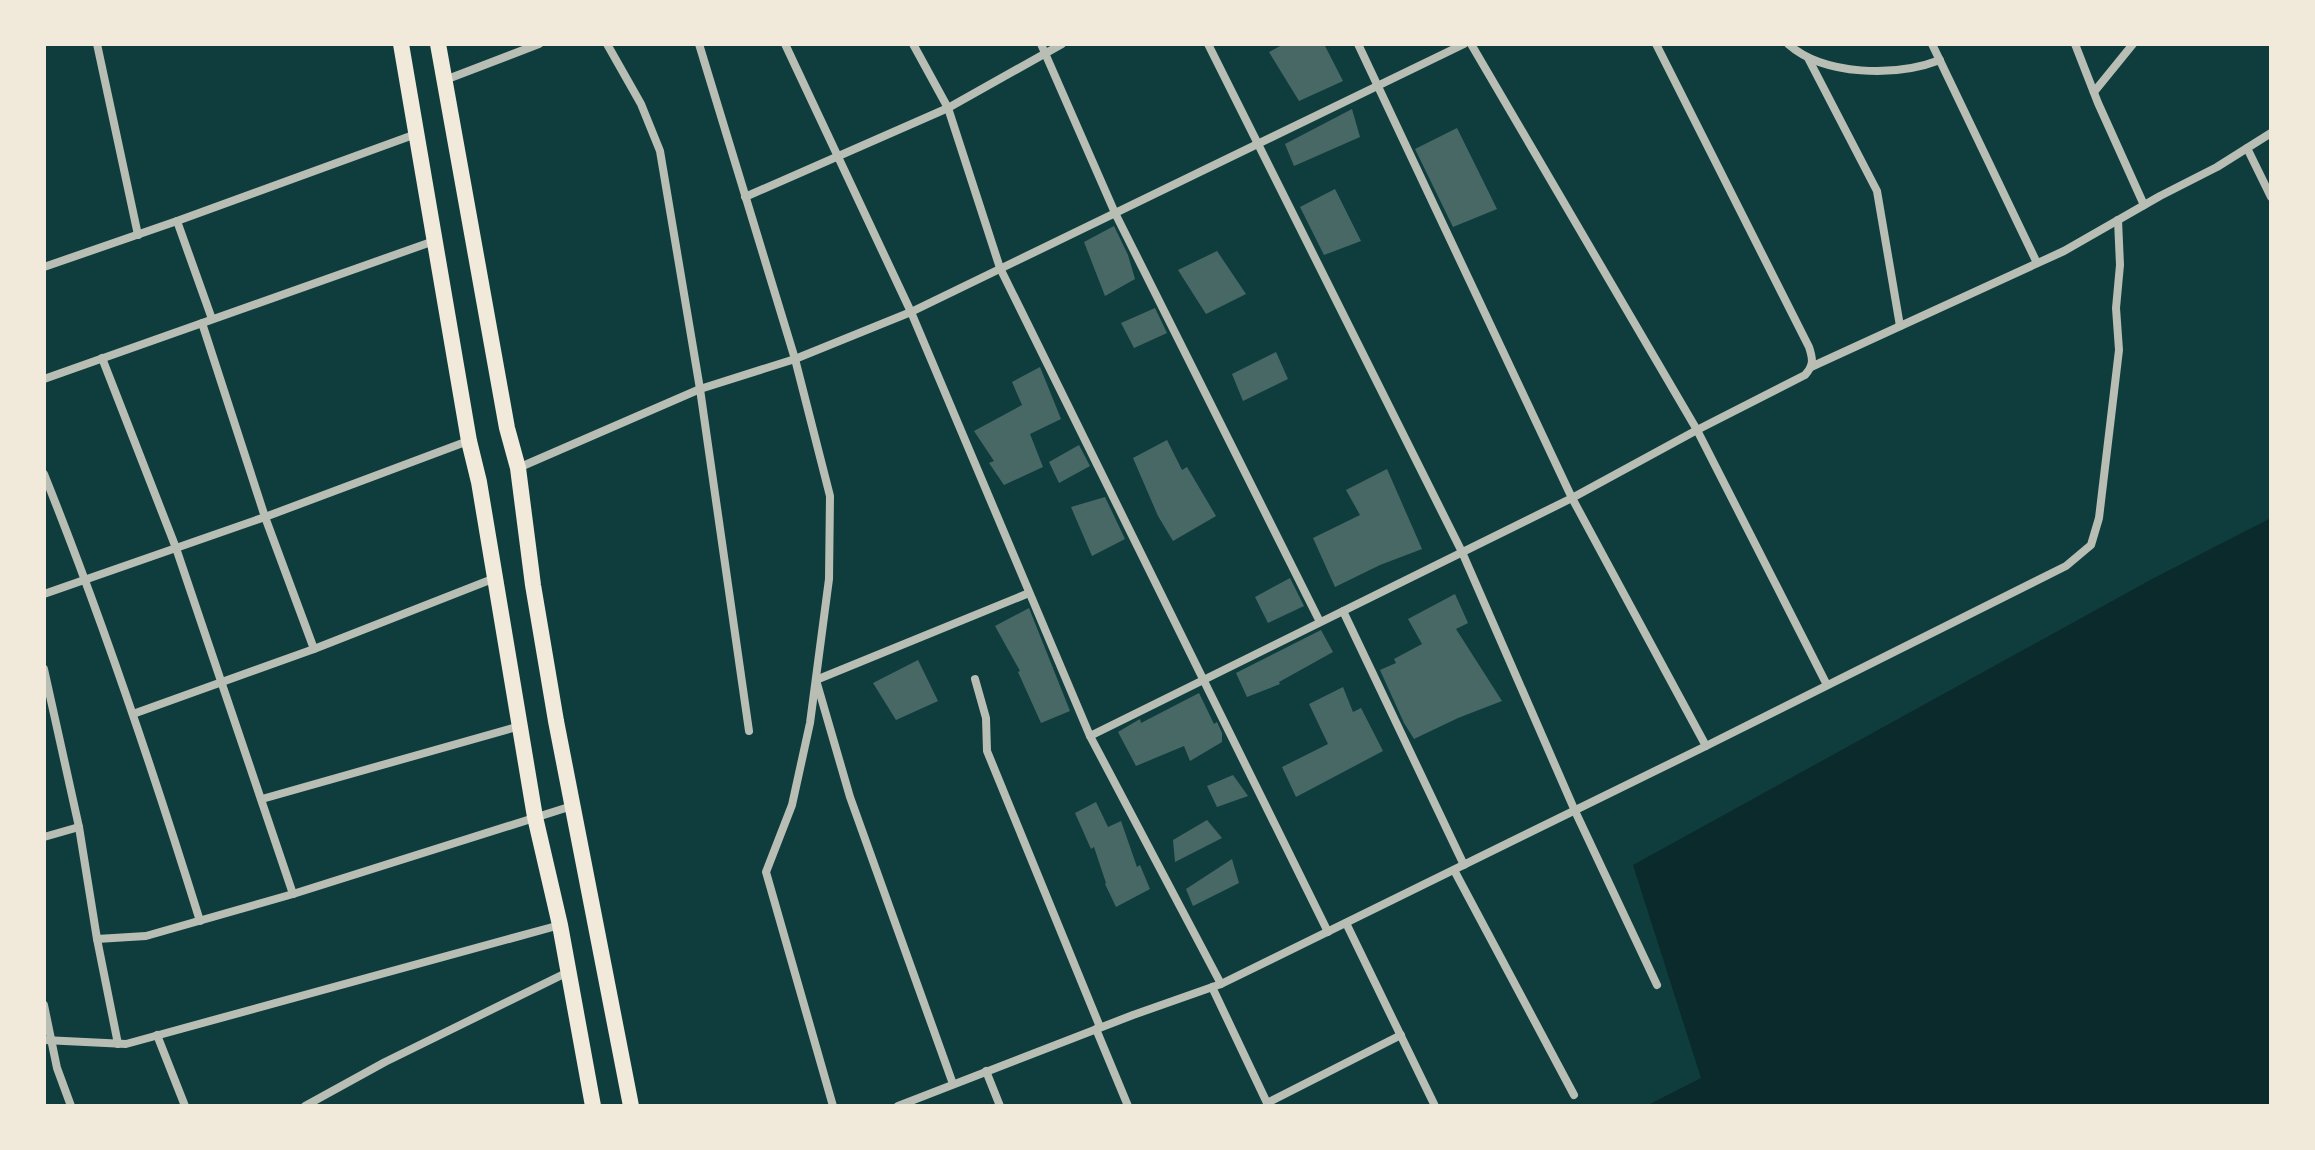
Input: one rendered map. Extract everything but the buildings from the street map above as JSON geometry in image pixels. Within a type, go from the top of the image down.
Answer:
[{"type":"main road","points":[[401,44],[535,817],[560,925],[593,1106]]},
{"type":"main road","points":[[438,44],[505,414],[518,468],[531,571],[572,806],[631,1106]]},
{"type":"street","points":[[97,44],[138,235]]},
{"type":"street","points":[[445,80],[539,44]]},
{"type":"street","points":[[607,44],[641,104],[660,151],[700,389],[749,731]]},
{"type":"street","points":[[699,44],[795,359],[830,496],[829,579],[810,723],[792,805],[766,872],[833,1106]]},
{"type":"street","points":[[785,44],[911,312],[1090,736],[1217,985],[1268,1104],[1401,1035]]},
{"type":"street","points":[[913,44],[948,108],[1000,268],[1328,932]]},
{"type":"street","points":[[1041,44],[1115,213],[1320,622]]},
{"type":"street","points":[[745,197],[948,108],[1062,44]]},
{"type":"street","points":[[1208,44],[1462,552],[1575,811],[1657,985]]},
{"type":"street","points":[[1358,44],[1572,498],[1706,746]]},
{"type":"street","points":[[518,468],[700,389],[795,359],[911,312],[1464,44]]},
{"type":"street","points":[[1471,44],[1697,430],[1827,685]]},
{"type":"street","points":[[1090,736],[1572,498],[1805,375],[1813,361],[1809,347],[1656,44]]},
{"type":"street","points":[[1788,44],[1808,58],[1831,66],[1875,71],[1928,65],[1940,60]]},
{"type":"street","points":[[1932,44],[2037,263]]},
{"type":"street","points":[[2075,44],[2144,205]]},
{"type":"street","points":[[2094,92],[2133,44]]},
{"type":"street","points":[[1808,58],[1877,191],[1900,326]]},
{"type":"street","points":[[1811,367],[2064,251],[2217,167],[2271,133]]},
{"type":"street","points":[[44,267],[416,134]]},
{"type":"street","points":[[2247,148],[2271,197]]},
{"type":"street","points":[[898,1106],[1217,985],[1575,811],[2066,566],[2091,545],[2099,518],[2119,350],[2116,308],[2120,265],[2118,220]]},
{"type":"street","points":[[177,221],[212,319]]},
{"type":"street","points":[[44,379],[434,241]]},
{"type":"street","points":[[202,323],[265,517],[314,649]]},
{"type":"street","points":[[102,358],[176,548],[293,894]]},
{"type":"street","points":[[44,594],[265,517],[469,441]]},
{"type":"street","points":[[44,474],[86,580],[133,714],[200,921]]},
{"type":"street","points":[[133,714],[314,649],[495,578]]},
{"type":"street","points":[[816,680],[1029,593]]},
{"type":"street","points":[[1343,611],[1464,865]]},
{"type":"street","points":[[44,669],[79,827],[118,1044]]},
{"type":"street","points":[[975,679],[986,718],[987,751],[1128,1106]]},
{"type":"street","points":[[816,680],[850,797],[953,1084]]},
{"type":"street","points":[[262,799],[520,726]]},
{"type":"street","points":[[97,939],[146,936],[200,921],[572,806]]},
{"type":"street","points":[[44,837],[79,827]]},
{"type":"street","points":[[1454,870],[1574,1095]]},
{"type":"street","points":[[1346,923],[1435,1106]]},
{"type":"street","points":[[48,1040],[126,1044],[560,925]]},
{"type":"street","points":[[305,1106],[385,1062],[569,971]]},
{"type":"street","points":[[44,1005],[48,1040],[71,1106]]},
{"type":"street","points":[[157,1035],[185,1106]]},
{"type":"street","points":[[986,1071],[1000,1106]]},
{"type":"water","points":[[2271,518],[2271,1106],[1646,1106],[1701,1078],[1633,865],[2152,579]]}]
